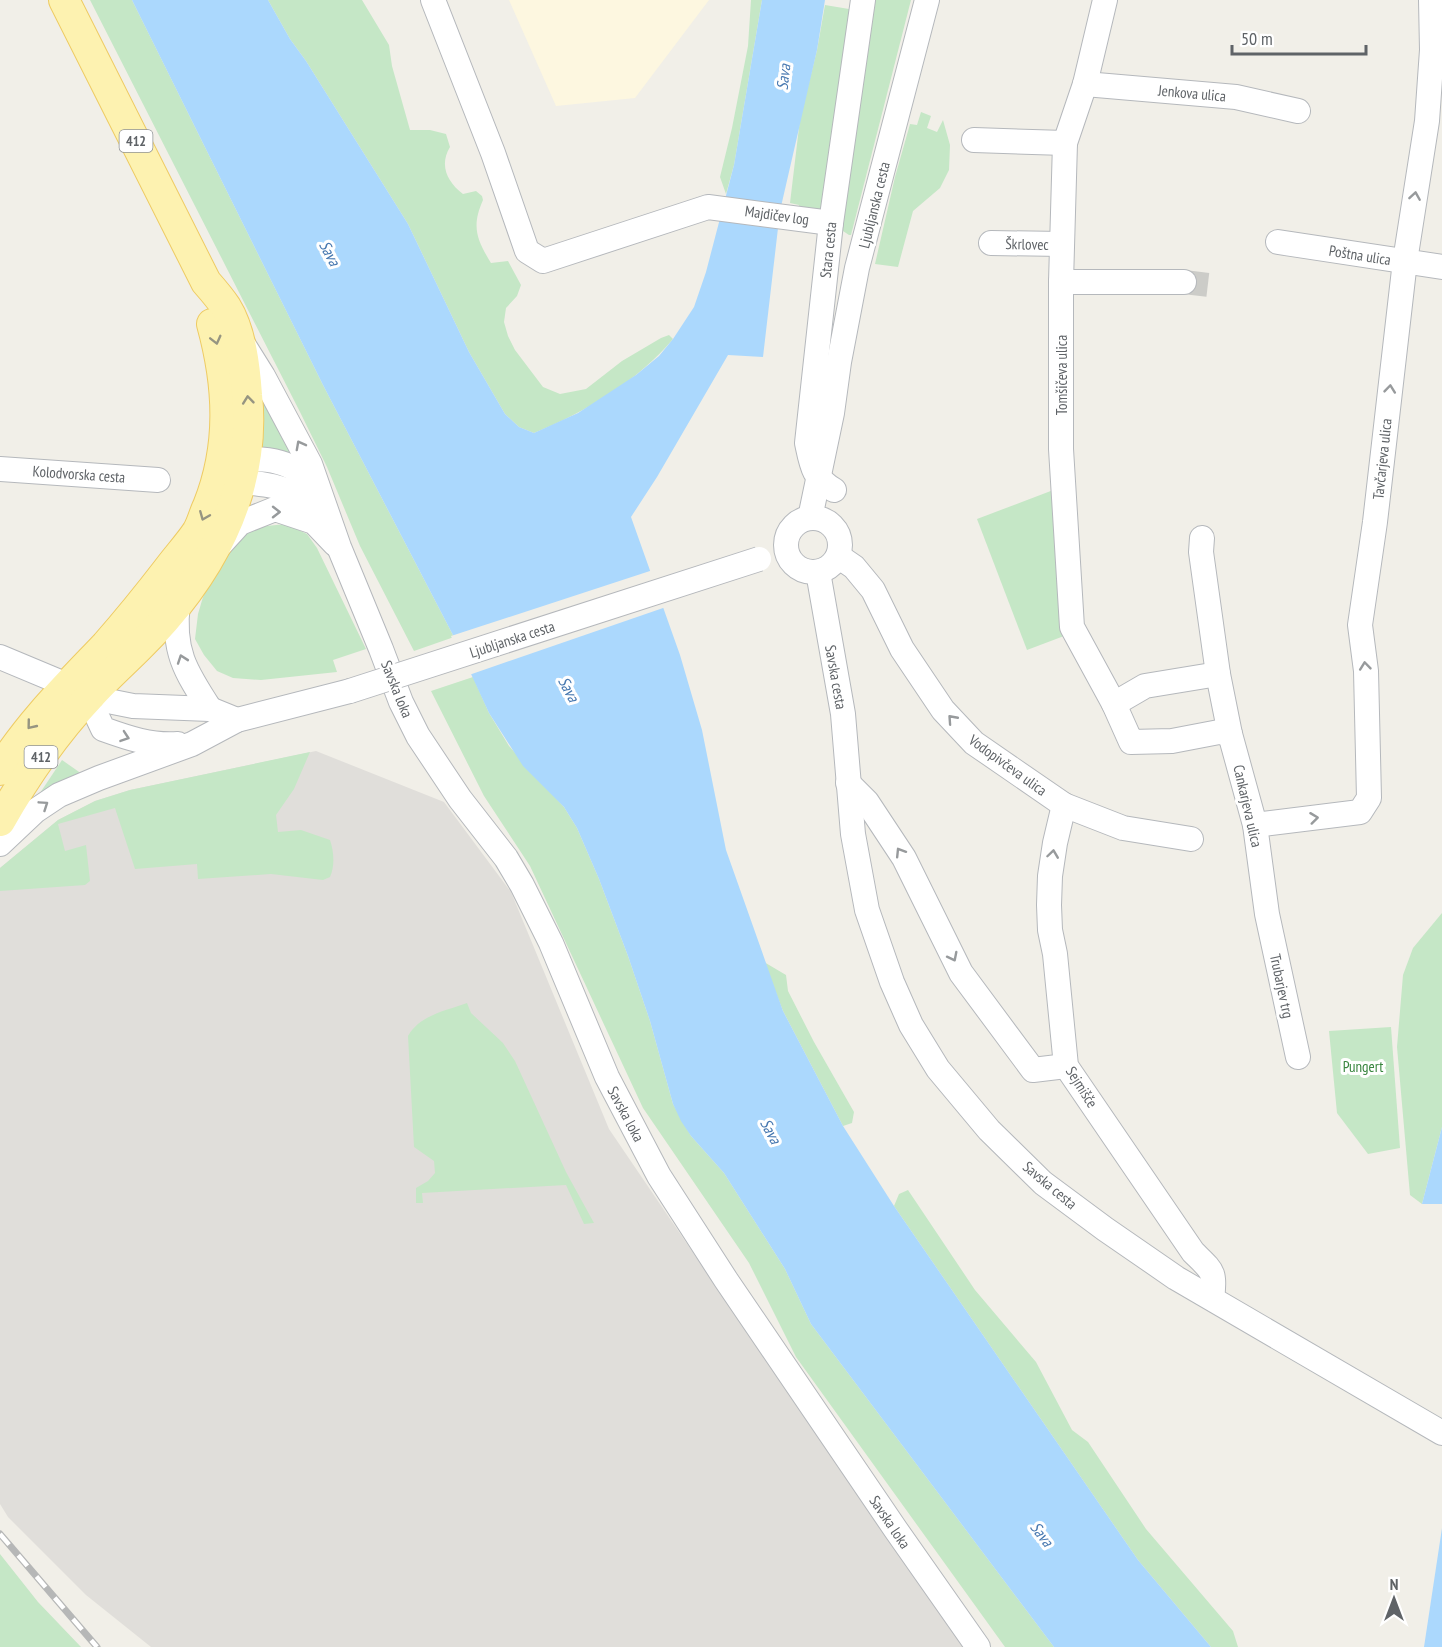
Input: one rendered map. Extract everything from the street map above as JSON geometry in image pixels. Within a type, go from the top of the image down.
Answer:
[{"type":"main road","name":"412","points":[[0,821],[107,643],[156,586],[198,531],[232,470],[250,422],[246,379],[237,335],[227,308],[206,282],[63,0]]},
{"type":"main road","name":"412","points":[[0,770],[29,728],[139,648],[200,574],[229,521],[232,470],[221,362],[211,320],[206,282]]},
{"type":"street","name":"Majdičev log","points":[[433,0],[493,153],[527,251],[543,261],[708,207],[724,207],[831,223]]},
{"type":"street","name":"Stara cesta","points":[[826,485],[810,458],[807,443],[831,223],[863,0]]},
{"type":"street","name":"Ljubljanska cesta","points":[[820,521],[839,362],[858,268],[927,0]]},
{"type":"street","name":"Tomšičeva ulica","points":[[1105,0],[1085,84],[1065,143],[1061,282],[1061,450],[1072,627],[1114,704],[1131,742],[1172,741],[1219,732],[1230,734]]},
{"type":"street","name":"Tavčarjeva ulica","points":[[1256,825],[1360,812],[1368,798],[1366,671],[1360,625],[1375,522],[1405,261],[1427,121],[1432,50],[1431,0]]},
{"type":"street","name":"Jenkova ulica","points":[[1085,84],[1236,97],[1298,111]]},
{"type":"street","points":[[974,140],[1065,143]]},
{"type":"street","name":"Poštna ulica","points":[[1278,242],[1442,267]]},
{"type":"street","name":"Škrlovec","points":[[992,243],[1062,244]]},
{"type":"street","points":[[1061,282],[1184,282]]},
{"type":"street","name":"Savska loka","points":[[237,335],[263,376],[310,464],[339,547],[401,702],[418,736],[460,800],[506,858],[522,885],[551,943],[607,1077],[659,1176],[726,1280],[978,1647]]},
{"type":"street","points":[[232,470],[280,463],[296,470],[322,499]]},
{"type":"street","name":"Kolodvorska cesta","points":[[0,469],[158,480]]},
{"type":"street","points":[[232,470],[283,489],[302,500],[314,522],[339,547]]},
{"type":"street","points":[[212,553],[240,523],[260,513],[275,509],[314,522]]},
{"type":"street","points":[[802,521],[820,521],[840,538],[838,556],[826,569],[818,572],[801,570],[794,565],[786,550],[789,533],[802,521]]},
{"type":"street","name":"Cankarjeva ulica","points":[[1202,545],[1218,674],[1230,734],[1256,825],[1267,914]]},
{"type":"street","name":"Ljubljanska cesta","points":[[0,844],[35,811],[59,795],[192,744],[237,720],[350,692],[786,550]]},
{"type":"street","name":"Vodopivčeva ulica","points":[[838,556],[854,567],[873,590],[902,649],[944,710],[974,743],[1064,805],[1123,828],[1191,839]]},
{"type":"street","name":"Savska cesta","points":[[818,572],[843,714],[853,834],[867,910],[879,950],[911,1025],[938,1069],[988,1130],[1043,1183],[1176,1278],[1441,1433]]},
{"type":"street","points":[[178,603],[177,643],[185,668],[210,709]]},
{"type":"street","points":[[0,657],[78,691],[133,706],[210,709],[237,720]]},
{"type":"street","points":[[1114,704],[1145,686],[1218,674]]},
{"type":"street","name":"Ljubljanska cesta","points":[[78,691],[103,729],[131,740],[165,745],[192,744]]},
{"type":"street","points":[[848,783],[867,802],[904,858],[961,973],[1033,1070],[1066,1066]]},
{"type":"street","name":"Sejmišče","points":[[1064,805],[1050,876],[1049,905],[1066,1066],[1180,1233],[1213,1274],[1215,1280],[1212,1298]]},
{"type":"street","name":"Trubarjev trg","points":[[1267,914],[1298,1057]]},
{"type":"shaded area","points":[[509,0],[709,0],[635,98],[556,106]]},
{"type":"shaded area","points":[[316,751],[444,802],[511,892],[609,1129],[895,1550],[968,1647],[151,1647],[86,1595],[8,1517],[0,1504],[0,868],[58,820],[95,801],[130,790]]},
{"type":"green space","points":[[90,0],[132,0],[323,385],[454,637],[414,651],[360,546],[327,467],[300,412]]},
{"type":"green space","points":[[268,0],[362,0],[389,45],[392,66],[410,130],[430,130],[446,134],[450,147],[445,167],[449,179],[463,194],[476,191],[482,196],[483,200],[477,218],[477,233],[482,247],[491,263],[508,261],[521,285],[517,296],[506,308],[504,322],[508,336],[515,350],[543,387],[560,394],[586,389],[622,361],[661,338],[669,335],[673,339],[644,369],[591,406],[534,433],[519,427],[505,414],[469,352],[408,224],[290,39]]},
{"type":"green space","points":[[751,0],[762,0],[734,165],[726,194],[720,177],[748,46]]},
{"type":"green space","points":[[870,0],[911,0],[851,235],[849,235],[837,227]]},
{"type":"green space","points":[[825,5],[855,10],[823,212],[797,213],[799,205],[790,203],[800,119],[817,50]]},
{"type":"green space","points":[[921,112],[931,116],[927,128],[937,132],[943,120],[950,145],[949,170],[940,188],[913,211],[898,267],[875,264],[910,124],[917,125]]},
{"type":"green space","points":[[266,403],[292,449],[291,456],[261,450],[262,405]]},
{"type":"green space","points":[[1056,489],[1064,636],[1027,650],[977,519]]},
{"type":"green space","points":[[286,524],[307,534],[317,548],[366,649],[333,660],[337,672],[261,680],[233,678],[217,671],[195,639],[203,597],[222,561],[236,541],[257,527]]},
{"type":"green space","points":[[473,677],[489,713],[509,746],[564,807],[577,828],[628,956],[650,1021],[673,1104],[691,1136],[724,1173],[785,1269],[811,1324],[1054,1647],[1005,1647],[796,1357],[749,1263],[643,1108],[530,866],[484,796],[431,691]]},
{"type":"green space","points":[[310,752],[294,789],[276,815],[278,832],[301,830],[330,840],[333,868],[330,877],[323,880],[271,874],[198,879],[197,864],[135,869],[115,808],[58,824],[65,851],[86,845],[90,881],[85,885],[0,891],[0,868],[58,820],[95,801],[130,790]]},
{"type":"green space","points":[[62,760],[82,774],[46,796],[40,793]]},
{"type":"green space","points":[[1442,913],[1442,1127],[1422,1204],[1410,1195],[1397,1047],[1403,975],[1413,948]]},
{"type":"green space","points":[[764,962],[786,975],[788,991],[854,1112],[852,1123],[843,1126],[783,1011]]},
{"type":"green space","points":[[467,1003],[471,1013],[503,1043],[515,1061],[566,1172],[594,1223],[584,1224],[566,1185],[422,1193],[423,1203],[416,1203],[416,1188],[428,1181],[435,1173],[434,1161],[414,1147],[408,1036],[426,1018]]},
{"type":"green space","name":"Pungert","points":[[1391,1027],[1400,1148],[1368,1154],[1337,1113],[1329,1031]]},
{"type":"green space","points":[[908,1190],[975,1290],[1036,1362],[1072,1430],[1088,1442],[1146,1529],[1233,1631],[1238,1647],[1211,1647],[1138,1560],[894,1206],[899,1194]]},
{"type":"green space","points":[[0,1554],[38,1602],[81,1647],[0,1647]]},
{"type":"water","name":"Sava","points":[[132,0],[268,0],[290,39],[408,224],[469,352],[505,414],[519,427],[534,433],[578,413],[636,375],[659,356],[673,339],[694,307],[706,272],[734,165],[762,0],[825,0],[817,50],[780,211],[763,357],[728,355],[631,517],[680,655],[702,730],[726,850],[783,1011],[843,1126],[894,1206],[1138,1560],[1211,1647],[1054,1647],[811,1324],[785,1269],[724,1173],[691,1136],[681,1121],[673,1104],[650,1021],[628,956],[577,828],[564,807],[523,766],[489,713],[454,637],[323,385]]},
{"type":"water","points":[[1442,1127],[1442,1204],[1422,1204]]},
{"type":"water","points":[[1442,1528],[1442,1647],[1424,1647]]},
{"type":"pier","points":[[653,570],[666,607],[469,675],[451,636]]},
{"type":"tunnel","points":[[1184,282],[1218,286]]},
{"type":"railway","points":[[0,1534],[97,1647]]}]
